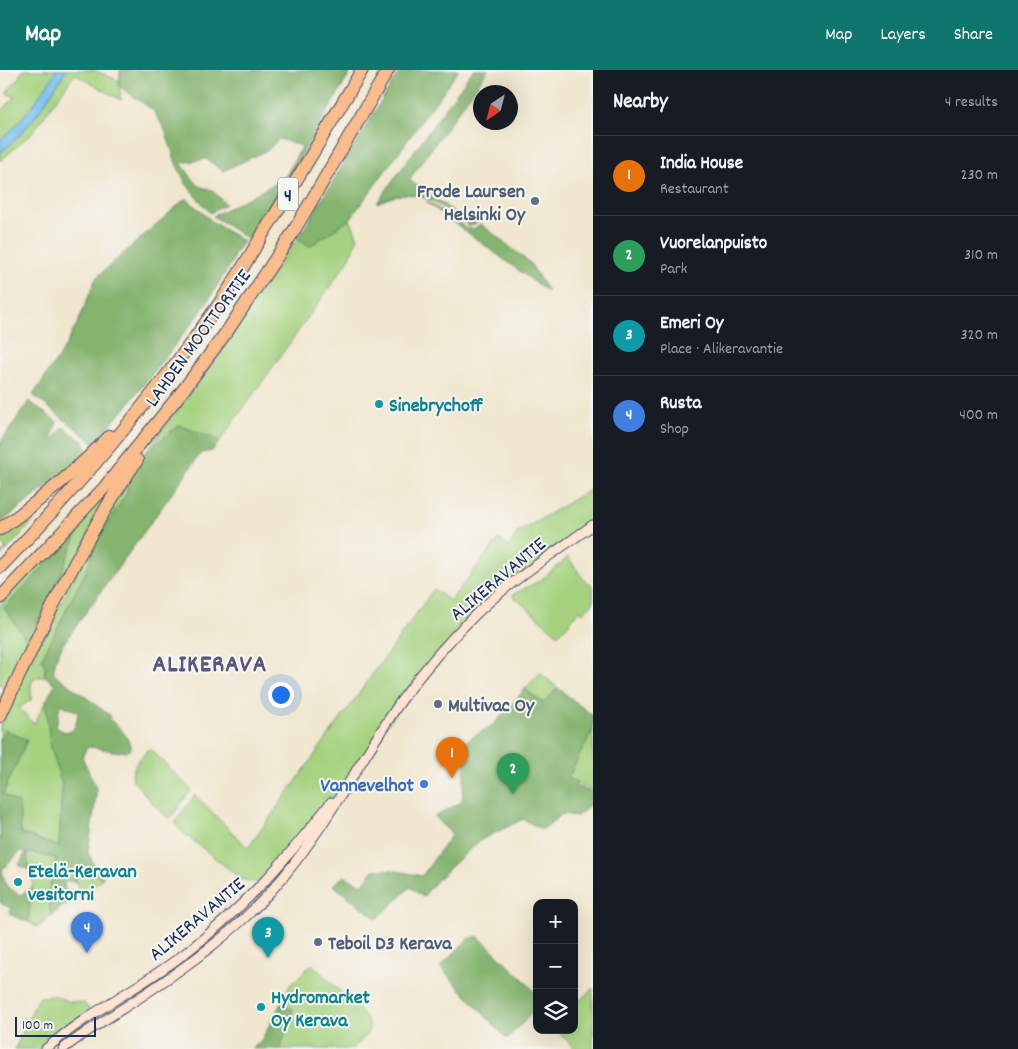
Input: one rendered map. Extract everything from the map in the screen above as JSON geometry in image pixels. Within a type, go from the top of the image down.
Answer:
[{"type":"highway","name":"LAHDEN MOOTTORITIE","points":[[0,567],[93,468],[211,317],[313,154],[362,70]]},
{"type":"highway","name":"LAHDEN MOOTTORITIE","points":[[0,598],[104,488],[181,393],[228,330],[271,267],[388,70]]},
{"type":"highway","points":[[0,716],[24,664],[96,523],[181,393]]},
{"type":"highway","points":[[0,529],[71,476],[128,417],[140,410]]},
{"type":"street","name":"ALIKERAVANTIE","points":[[46,1049],[183,955],[229,917],[264,882],[344,788],[402,701],[425,670],[453,638],[478,612],[514,582],[593,526]]},
{"type":"street","name":"ALIKERAVANTIE","points":[[63,1049],[190,964],[249,913],[295,863],[336,805],[344,788]]},
{"type":"green space","points":[[23,70],[57,70],[31,107],[0,141],[0,112],[15,97],[6,93]]},
{"type":"green space","points":[[66,70],[94,70],[119,81],[121,100],[75,74],[32,133],[0,161],[0,153],[20,135],[45,104]]},
{"type":"green space","points":[[120,70],[352,70],[251,241],[213,216],[278,182],[287,174],[302,146],[279,139],[268,150],[223,171],[206,159],[181,163],[198,186],[212,190],[226,204],[210,213],[187,185],[177,166],[165,130],[153,110],[119,86]]},
{"type":"green space","points":[[400,70],[459,70],[350,219],[310,246],[298,239]]},
{"type":"green space","points":[[473,70],[488,70],[477,85],[473,85],[473,91],[409,180],[463,218],[475,216],[478,222],[468,225],[445,209],[419,196],[400,195],[377,203]]},
{"type":"green space","points":[[186,198],[214,223],[243,241],[201,312],[126,407],[94,443],[33,395],[65,347],[79,320],[96,278]]},
{"type":"green space","points":[[426,202],[467,228],[473,229],[481,224],[530,263],[548,292]]},
{"type":"green space","points":[[350,219],[358,238],[348,261],[220,441],[179,426],[145,453],[221,352],[298,239],[310,246]]},
{"type":"green space","points":[[29,401],[57,422],[52,437],[54,440],[63,427],[84,442],[87,452],[68,471],[0,523],[0,443]]},
{"type":"green space","points":[[179,425],[220,441],[212,451],[201,453],[63,644],[56,659],[53,673],[111,716],[109,719],[122,731],[131,747],[130,750],[119,752],[87,747],[82,757],[97,790],[88,853],[97,870],[104,877],[102,879],[80,866],[75,882],[65,881],[64,887],[68,891],[78,892],[77,895],[51,916],[48,895],[56,858],[27,852],[29,870],[19,865],[26,852],[21,851],[2,870],[6,886],[20,895],[32,888],[28,922],[9,914],[11,908],[0,903],[0,741],[5,730],[27,740],[3,794],[19,804],[21,833],[59,847],[62,786],[50,743],[46,707],[44,705],[55,684],[45,676],[42,658],[86,572],[97,539],[127,493],[128,476],[145,453]],"holes":[[[60,704],[78,712],[73,730],[66,732],[56,727]]]},
{"type":"green space","points":[[81,470],[0,557],[6,550],[2,541],[0,541],[0,533]]},
{"type":"green space","points":[[128,476],[127,493],[97,539],[86,572],[64,614],[45,668],[45,676],[35,678],[31,684],[31,700],[19,708],[34,724],[44,705],[46,707],[50,743],[62,786],[59,847],[21,833],[19,804],[2,794],[27,740],[5,730],[0,741],[0,726],[24,672]]},
{"type":"green space","points":[[112,488],[0,710],[0,698],[4,690],[0,683],[0,605]]},
{"type":"green space","points":[[593,488],[593,525],[505,590],[425,670],[344,788],[258,883],[241,879],[179,829],[176,821],[195,795],[248,848],[434,589],[450,601],[499,539],[509,547],[517,533]]},
{"type":"green space","points":[[79,530],[57,583],[28,642],[4,608]]},
{"type":"green space","points":[[568,557],[584,580],[593,586],[593,603],[583,613],[579,610],[558,635],[512,595],[541,580]]},
{"type":"green space","points":[[540,673],[558,688],[543,703],[525,689]]},
{"type":"green space","points":[[558,688],[593,716],[593,729],[568,778],[577,782],[575,786],[592,792],[590,803],[583,811],[577,816],[562,814],[542,830],[523,819],[479,841],[439,878],[423,897],[410,887],[377,919],[333,885],[344,876],[362,885],[374,870],[392,870],[422,876],[452,834],[434,817],[462,802],[466,754],[452,750],[494,724],[525,689],[543,703]]},
{"type":"green space","points":[[593,729],[593,790],[576,784],[577,782],[568,778]]},
{"type":"green space","points":[[150,748],[191,790],[171,817],[168,818],[133,780],[135,766]]},
{"type":"green space","points":[[26,852],[56,858],[48,895],[51,916],[38,927],[28,922],[33,880]]},
{"type":"green space","points":[[80,866],[102,879],[88,891],[77,895],[78,882],[75,882]]},
{"type":"green space","points":[[478,936],[533,990],[533,1012],[507,1039],[440,967],[468,939]]},
{"type":"green space","points":[[312,964],[367,1018],[370,1027],[366,1035],[353,1049],[280,1049],[293,1009],[280,1005],[290,985]]},
{"type":"green space","points":[[593,988],[593,1049],[575,1049],[561,1034],[578,1034],[578,1002]]},
{"type":"green space","points":[[56,996],[67,1001],[84,1003],[92,1012],[43,1049],[15,1049],[40,997]]},
{"type":"green space","points":[[280,1005],[293,1009],[280,1049],[252,1049],[262,1039]]},
{"type":"water","points":[[57,70],[66,70],[28,125],[0,153],[0,141],[31,107]]},
{"type":"place","name":"Frode Laursen Helsinki Oy","points":[[535,201]]},
{"type":"place","name":"Sinebrychoff","points":[[379,404]]},
{"type":"place","name":"Multivac Oy","points":[[438,704]]},
{"type":"place","name":"India House","points":[[452,778]]},
{"type":"place","name":"Vannevelhot","points":[[424,784]]},
{"type":"place","name":"Vuorelanpuisto","points":[[513,794]]},
{"type":"place","name":"Etelä-Keravan vesitorni","points":[[18,882]]},
{"type":"place","name":"Teboil D3 Kerava","points":[[318,942]]},
{"type":"place","name":"Rusta","points":[[87,953]]},
{"type":"place","name":"Emeri Oy","points":[[268,958]]},
{"type":"place","name":"Hydromarket Oy Kerava","points":[[261,1007]]},
{"type":"district","name":"ALIKERAVA","points":[[210,662]]}]
